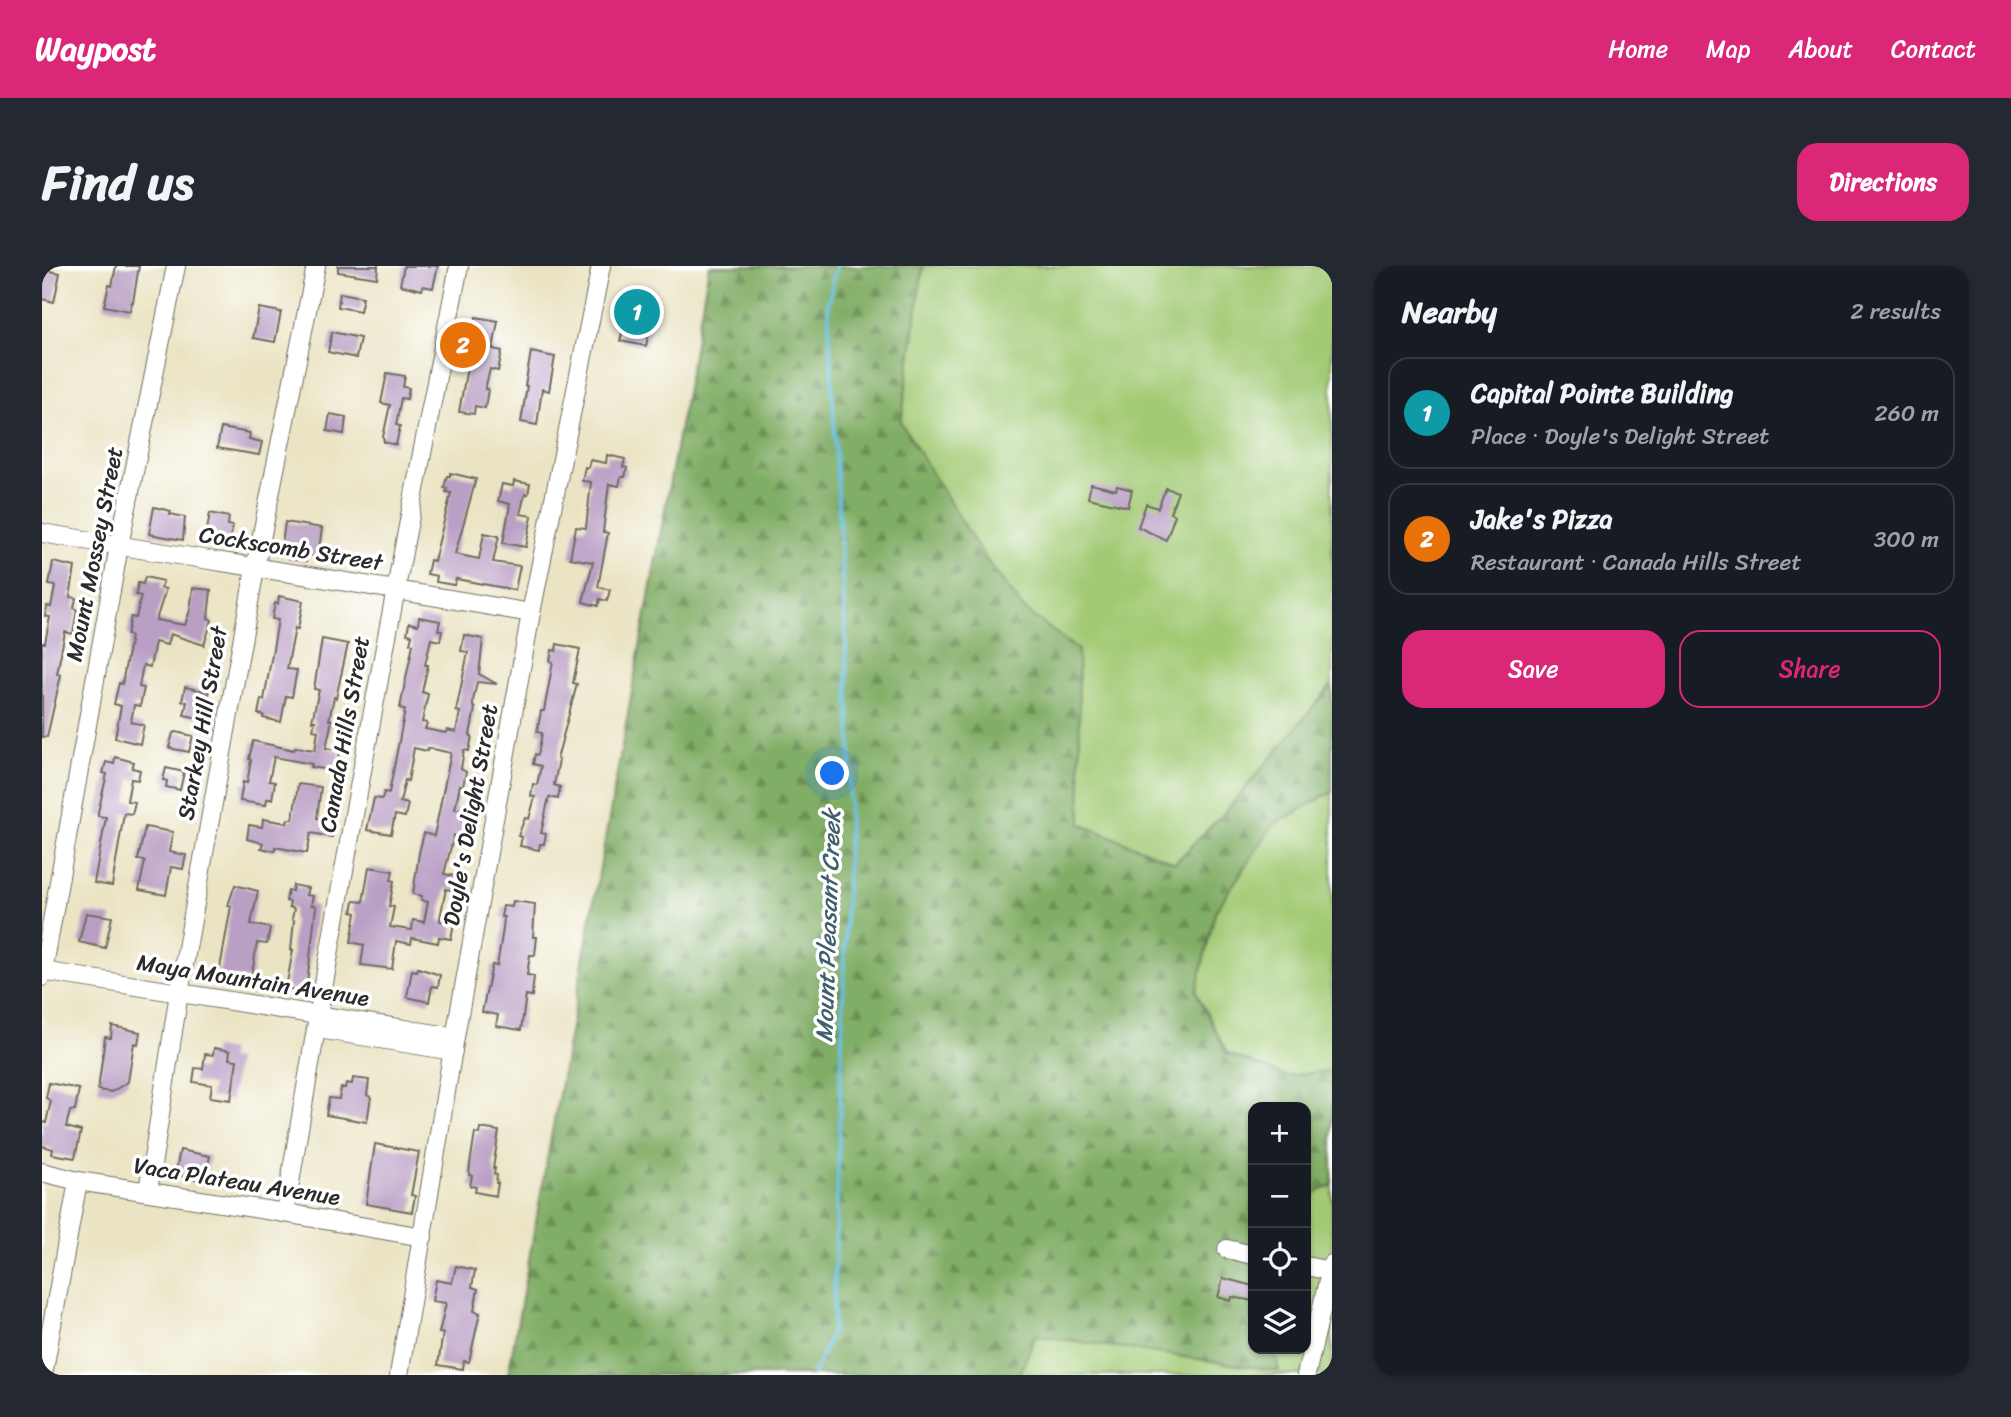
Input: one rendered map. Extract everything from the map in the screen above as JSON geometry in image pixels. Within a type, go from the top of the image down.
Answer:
[{"type":"street","name":"Mount Mossey Street","points":[[42,976],[119,546],[176,266]]},
{"type":"street","name":"Starkey Hill Street","points":[[148,1191],[255,569],[316,266]]},
{"type":"street","name":"Canada Hills Street","points":[[285,1213],[394,589],[459,266]]},
{"type":"street","name":"Doyle's Delight Street","points":[[400,1375],[454,1044],[531,613],[601,266]]},
{"type":"street","name":"Cockscomb Street","points":[[42,533],[531,613]]},
{"type":"street","name":"Maya Mountain Avenue","points":[[42,976],[454,1044]]},
{"type":"street","name":"Vaca Plateau Avenue","points":[[42,1172],[78,1181],[423,1237]]},
{"type":"street","points":[[43,1375],[78,1181]]},
{"type":"street","points":[[1227,1249],[1248,1254]]},
{"type":"street","points":[[1306,1375],[1331,1268],[1311,1266]]},
{"type":"green space","points":[[709,266],[923,266],[901,423],[984,557],[1024,609],[1078,650],[1081,824],[1175,863],[1228,809],[1332,685],[1332,792],[1273,825],[1215,912],[1196,992],[1227,1054],[1285,1076],[1332,1071],[1332,1185],[1311,1195],[1311,1102],[1248,1102],[1248,1354],[1275,1354],[1279,1371],[1036,1335],[1019,1375],[508,1375]]},
{"type":"green space","points":[[923,266],[1332,266],[1332,685],[1228,809],[1175,863],[1081,824],[1078,651],[1024,609],[984,557],[901,423]]},
{"type":"green space","points":[[1332,792],[1332,1071],[1285,1076],[1227,1053],[1196,992],[1215,912],[1273,825]]},
{"type":"green space","points":[[1332,1185],[1332,1375],[1019,1375],[1035,1335],[1278,1371],[1275,1354],[1311,1354],[1311,1195]]},
{"type":"building","points":[[116,266],[139,266],[130,311],[104,306]]},
{"type":"building","points":[[338,266],[378,266],[377,278],[338,272]]},
{"type":"building","points":[[404,266],[438,266],[433,288],[423,286],[422,290],[400,285]]},
{"type":"building","points":[[44,270],[60,273],[54,302],[42,299]]},
{"type":"building","points":[[340,293],[363,297],[360,311],[338,307]]},
{"type":"building","points":[[632,293],[650,298],[643,326],[650,328],[646,346],[620,341]]},
{"type":"building","points":[[259,308],[281,312],[275,342],[253,338]]},
{"type":"building","points":[[476,317],[498,321],[493,349],[502,351],[498,371],[490,369],[485,389],[488,389],[485,408],[475,406],[474,414],[459,412]]},
{"type":"building","points":[[332,332],[360,338],[356,358],[328,352]]},
{"type":"building","points":[[531,352],[555,357],[549,391],[542,389],[537,425],[521,422]]},
{"type":"building","points":[[387,373],[405,376],[403,387],[409,388],[407,399],[401,398],[396,425],[400,426],[396,445],[384,442],[383,437],[390,405],[381,403]]},
{"type":"building","points":[[330,414],[346,417],[344,434],[327,431]]},
{"type":"building","points":[[221,428],[250,433],[249,439],[262,442],[259,455],[217,448]]},
{"type":"building","points":[[607,455],[625,459],[623,467],[627,468],[619,486],[609,484],[603,532],[608,533],[598,587],[610,590],[607,601],[600,599],[598,606],[583,602],[593,562],[570,558],[576,527],[586,528],[591,482],[582,481],[585,467],[588,468],[590,460],[606,463]]},
{"type":"building","points":[[450,473],[476,479],[455,554],[479,559],[484,533],[499,536],[493,562],[520,566],[515,590],[456,579],[454,585],[436,582],[437,576],[427,574],[430,560],[434,561],[451,493],[444,488]]},
{"type":"building","points":[[514,481],[530,484],[520,514],[532,516],[526,547],[503,543],[510,504],[498,501],[502,484],[513,486]]},
{"type":"building","points":[[1091,484],[1116,490],[1117,486],[1132,490],[1128,507],[1088,498]]},
{"type":"building","points":[[1166,488],[1178,492],[1170,513],[1175,515],[1166,540],[1138,527],[1146,504],[1158,508]]},
{"type":"building","points":[[154,507],[185,517],[183,540],[149,534]]},
{"type":"building","points":[[210,513],[229,517],[228,525],[233,526],[230,540],[206,536]]},
{"type":"building","points":[[285,522],[322,528],[318,557],[307,555],[306,561],[289,559],[290,552],[281,551]]},
{"type":"building","points":[[53,562],[75,567],[70,597],[76,598],[74,608],[77,610],[73,634],[65,632],[57,674],[61,675],[47,737],[42,737],[42,643],[45,643],[50,617],[45,616],[47,606],[51,607],[55,586],[49,585]]},
{"type":"building","points":[[145,577],[163,581],[161,588],[166,589],[156,620],[185,625],[193,588],[211,590],[208,618],[212,620],[204,645],[170,634],[167,645],[155,642],[150,667],[143,665],[139,687],[144,688],[140,706],[134,705],[131,722],[144,725],[140,744],[115,738],[121,706],[114,704],[119,683],[122,684],[131,636],[127,635],[131,617],[136,618],[141,596],[136,595],[138,583],[143,584]]},
{"type":"building","points":[[279,596],[303,601],[287,669],[297,670],[292,697],[286,696],[281,722],[263,718],[264,715],[258,714],[261,699],[264,700],[278,620],[272,619]]},
{"type":"building","points":[[419,617],[440,621],[438,630],[442,631],[440,641],[431,639],[425,665],[428,665],[422,692],[428,694],[422,722],[427,723],[425,729],[456,732],[460,712],[456,711],[468,652],[461,651],[464,635],[483,639],[479,674],[497,684],[477,682],[473,701],[475,708],[472,736],[469,751],[464,750],[461,769],[466,772],[455,809],[471,811],[468,829],[463,828],[462,836],[454,835],[444,874],[460,877],[457,891],[446,889],[440,918],[440,921],[454,923],[451,939],[439,937],[438,943],[412,938],[411,944],[396,941],[392,969],[361,965],[364,945],[351,942],[356,913],[352,912],[354,901],[363,902],[369,867],[393,871],[391,880],[394,881],[389,906],[394,907],[390,927],[412,930],[413,920],[424,922],[428,902],[421,900],[422,896],[413,894],[419,853],[424,833],[434,836],[451,753],[414,748],[408,781],[405,780],[400,802],[408,804],[405,817],[395,815],[391,834],[367,830],[374,798],[382,799],[384,792],[389,793],[405,710],[400,708],[413,644],[410,643],[412,635],[407,634],[409,623],[418,625]]},
{"type":"building","points":[[322,639],[348,644],[329,720],[332,720],[326,748],[340,751],[337,771],[274,757],[269,781],[275,782],[272,799],[267,799],[266,805],[240,801],[243,782],[247,783],[253,741],[294,750],[295,747],[315,750],[318,731],[313,730],[315,721],[312,721],[319,690],[314,689]]},
{"type":"building","points":[[557,644],[580,649],[573,683],[577,684],[557,759],[559,760],[554,785],[560,787],[558,799],[549,797],[541,833],[546,834],[544,844],[540,844],[539,850],[520,846],[522,837],[518,836],[525,818],[529,819],[535,797],[531,796],[533,784],[537,785],[541,766],[533,764],[535,754],[538,755],[542,733],[537,732],[541,711],[544,711],[553,662],[550,661],[552,650],[556,651]]},
{"type":"building","points":[[185,687],[209,692],[204,719],[184,715],[187,702],[182,701]]},
{"type":"building","points":[[173,733],[193,736],[189,752],[169,748]]},
{"type":"building","points":[[115,757],[134,762],[132,768],[140,770],[138,780],[131,779],[127,801],[135,802],[132,814],[124,813],[112,886],[94,883],[106,817],[98,816],[107,774],[103,773],[106,762],[114,764]]},
{"type":"building","points":[[166,768],[184,772],[180,790],[166,787],[167,781],[163,780]]},
{"type":"building","points":[[298,784],[321,787],[317,818],[335,821],[332,837],[311,833],[307,853],[275,847],[275,851],[261,848],[263,843],[247,839],[249,825],[262,827],[263,819],[287,823],[288,819],[293,819]]},
{"type":"building","points":[[145,827],[173,832],[169,852],[186,855],[183,869],[171,867],[166,895],[139,890],[145,861],[138,860]]},
{"type":"building","points":[[235,885],[258,891],[251,924],[270,928],[267,944],[257,943],[251,980],[219,974],[231,906],[228,905]]},
{"type":"building","points":[[293,885],[308,888],[306,895],[313,896],[311,905],[316,906],[306,992],[286,988],[293,950],[294,909],[289,907],[290,902],[286,901],[288,890],[292,891]]},
{"type":"building","points":[[513,901],[535,904],[535,955],[530,955],[527,975],[534,976],[532,996],[526,995],[521,1030],[496,1026],[498,1015],[482,1012],[492,965],[497,966],[503,929],[503,906],[512,907]]},
{"type":"building","points":[[86,913],[112,917],[105,948],[79,942]]},
{"type":"building","points":[[418,968],[440,975],[438,987],[432,986],[429,1002],[407,997],[412,970],[417,971]]},
{"type":"building","points":[[112,1026],[140,1032],[138,1044],[134,1043],[128,1082],[111,1092],[98,1090],[105,1037],[111,1038]]},
{"type":"building","points":[[214,1048],[230,1051],[229,1059],[237,1060],[231,1100],[210,1097],[212,1085],[193,1082],[195,1068],[203,1069],[205,1054],[213,1055]]},
{"type":"building","points":[[353,1078],[369,1080],[367,1095],[371,1097],[367,1122],[326,1115],[329,1098],[339,1099],[341,1088],[345,1088],[346,1083],[352,1084]]},
{"type":"building","points":[[49,1083],[79,1089],[75,1110],[70,1111],[66,1127],[81,1131],[75,1158],[52,1154],[53,1149],[42,1146],[42,1122],[46,1123],[51,1101],[46,1098]]},
{"type":"building","points":[[480,1128],[499,1131],[493,1168],[498,1183],[496,1196],[475,1192],[476,1187],[470,1186],[475,1133],[479,1134]]},
{"type":"building","points":[[375,1144],[419,1152],[411,1195],[415,1196],[412,1212],[366,1204]]},
{"type":"building","points":[[180,1150],[210,1156],[205,1181],[175,1175]]},
{"type":"building","points":[[456,1266],[475,1270],[472,1287],[478,1289],[474,1311],[480,1313],[469,1362],[464,1361],[463,1369],[438,1365],[443,1333],[439,1333],[446,1303],[432,1301],[436,1280],[452,1283]]},
{"type":"building","points":[[1223,1278],[1248,1285],[1248,1300],[1232,1297],[1231,1301],[1218,1297]]},
{"type":"waterway","name":"Mount Pleasant Creek","points":[[813,1375],[833,1330],[851,744],[828,304],[836,266]]},
{"type":"place","name":"Capital Pointe Building","points":[[637,312]]},
{"type":"place","name":"Jake's Pizza","points":[[463,345]]}]
